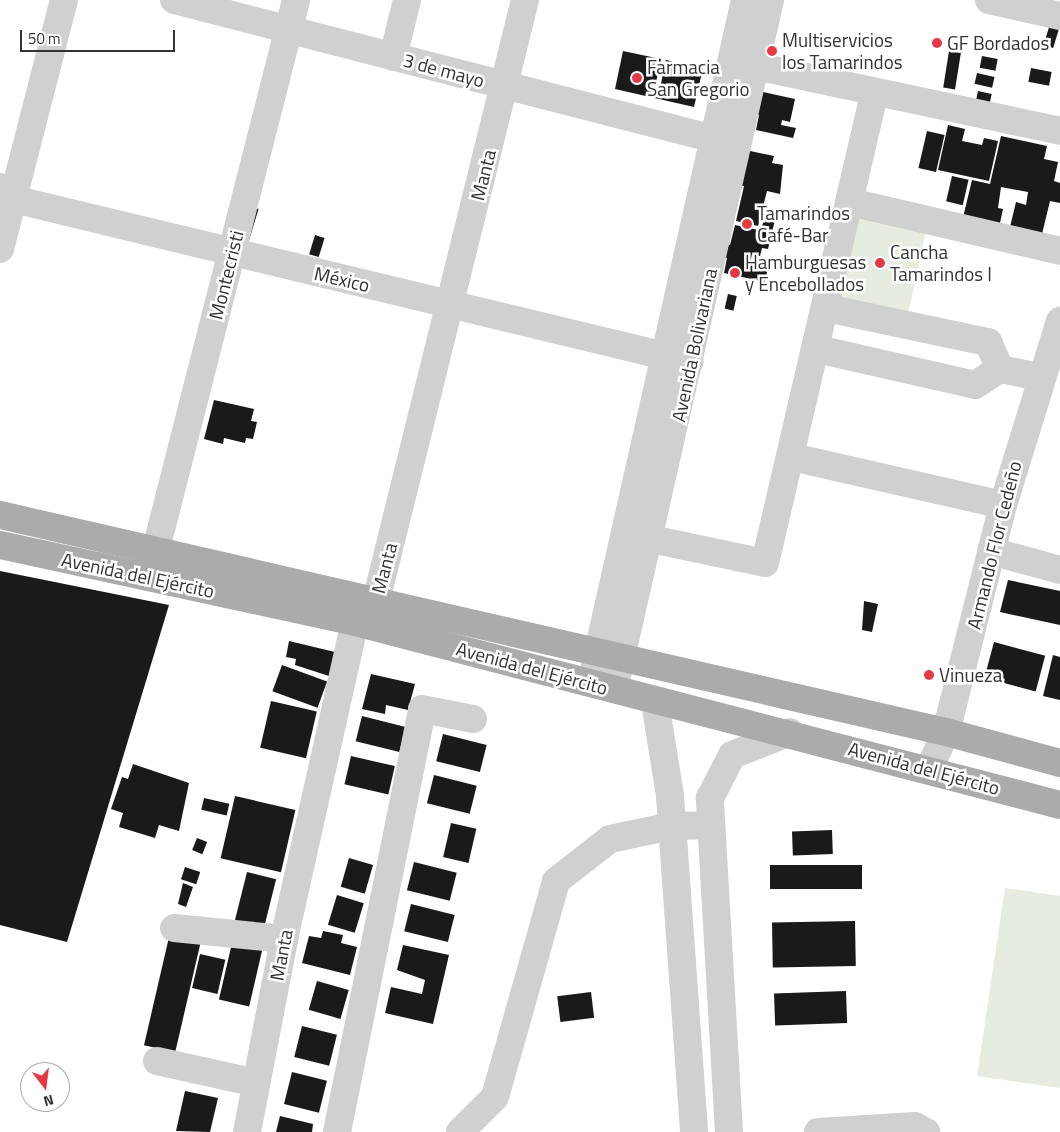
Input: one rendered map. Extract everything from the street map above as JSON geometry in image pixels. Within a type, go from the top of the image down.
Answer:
[{"type":"main road","name":"Avenida del Ejército","points":[[0,515],[156,549],[610,657],[946,732],[1060,763]]},
{"type":"main road","name":"Avenida del Ejército","points":[[0,545],[356,622],[602,686],[655,702],[790,732],[1060,805]]},
{"type":"street","points":[[0,249],[9,194],[64,0]]},
{"type":"street","name":"3 de mayo","points":[[174,0],[714,139]]},
{"type":"street","name":"Montecristi","points":[[156,549],[296,0]]},
{"type":"street","points":[[393,57],[407,0]]},
{"type":"street","name":"Manta","points":[[247,1132],[284,939],[356,622],[376,601],[451,305],[525,0]]},
{"type":"street","name":"Avenida Bolivariana","points":[[610,657],[651,540],[714,139],[745,0]]},
{"type":"street","name":"Avenida Bolivariana","points":[[602,686],[679,359],[755,66],[770,0]]},
{"type":"street","points":[[989,0],[1060,16]]},
{"type":"street","points":[[755,66],[1060,131]]},
{"type":"street","points":[[651,540],[766,563],[876,92]]},
{"type":"street","name":"México","points":[[9,194],[232,252],[679,359]]},
{"type":"street","points":[[850,202],[1060,250]]},
{"type":"street","points":[[826,308],[988,342],[1000,369]]},
{"type":"street","name":"Armando Flor Cedeño","points":[[929,769],[946,732],[1003,505],[1040,377],[1060,321]]},
{"type":"street","points":[[817,350],[975,384],[1000,369],[1040,377]]},
{"type":"street","points":[[792,458],[1003,505]]},
{"type":"street","points":[[991,551],[1060,570]]},
{"type":"street","points":[[655,702],[670,796],[694,1132]]},
{"type":"street","points":[[337,1132],[422,709],[473,719]]},
{"type":"street","points":[[729,1132],[710,825],[710,798],[732,755],[790,732]]},
{"type":"street","points":[[460,1132],[494,1097],[556,881],[610,840],[671,826],[710,825]]},
{"type":"street","points":[[174,928],[284,939]]},
{"type":"street","points":[[157,1062],[256,1082]]},
{"type":"street","points":[[818,1132],[915,1126],[926,1132]]},
{"type":"shaded area","name":"Cancha Tamarindos I","points":[[854,208],[927,224],[907,317],[834,302]]},
{"type":"shaded area","points":[[1005,888],[1060,896],[1060,1088],[977,1076]]},
{"type":"building","points":[[1050,24],[1060,27],[1053,48],[1044,45]]},
{"type":"building","name":"Farmacia San Gregorio","points":[[623,51],[661,59],[655,87],[660,88],[666,60],[703,68],[694,107],[615,89]]},
{"type":"building","points":[[949,51],[961,53],[955,89],[943,88]]},
{"type":"building","points":[[982,56],[998,59],[995,71],[980,68]]},
{"type":"building","points":[[1031,68],[1052,72],[1049,86],[1028,82]]},
{"type":"building","points":[[977,73],[995,77],[992,88],[975,84]]},
{"type":"building","points":[[758,91],[795,99],[790,122],[782,120],[781,125],[796,128],[793,138],[756,130],[759,115],[752,113]]},
{"type":"building","points":[[978,91],[992,94],[989,107],[975,104]]},
{"type":"building","points":[[948,125],[965,129],[962,141],[982,145],[984,138],[998,141],[989,181],[938,170]]},
{"type":"building","points":[[927,131],[945,135],[936,172],[918,168]]},
{"type":"building","points":[[1001,136],[1047,146],[1044,159],[1058,162],[1054,181],[1060,183],[1060,203],[1050,201],[1042,234],[1010,227],[1016,202],[1026,205],[1028,192],[1001,187],[998,208],[1003,209],[998,232],[960,230],[972,180],[990,184]]},
{"type":"building","points":[[741,149],[774,156],[772,163],[783,165],[780,194],[767,191],[758,226],[736,221],[744,186],[733,184]]},
{"type":"building","points":[[952,176],[969,180],[963,205],[946,201]]},
{"type":"building","points":[[249,206],[259,209],[247,245],[238,242]]},
{"type":"building","points":[[767,208],[778,211],[772,230],[762,227]]},
{"type":"building","points":[[735,225],[772,233],[768,249],[762,248],[760,256],[752,254],[750,263],[768,267],[765,282],[724,273],[727,258],[718,257],[721,243],[730,245]]},
{"type":"building","points":[[315,235],[325,238],[319,257],[309,254]]},
{"type":"building","points":[[728,294],[737,296],[733,311],[725,309]]},
{"type":"building","points":[[214,400],[254,409],[251,421],[257,422],[253,439],[246,438],[245,443],[224,438],[223,444],[204,439]]},
{"type":"building","points":[[0,571],[169,605],[67,942],[0,925]]},
{"type":"building","points":[[1008,580],[1060,591],[1060,625],[1000,612]]},
{"type":"building","points":[[864,601],[878,604],[872,632],[862,630]]},
{"type":"building","points":[[289,641],[335,652],[329,676],[295,665],[296,659],[286,657]]},
{"type":"building","points":[[994,642],[1045,656],[1036,691],[984,678]]},
{"type":"building","points":[[1053,655],[1060,657],[1060,700],[1043,696]]},
{"type":"building","points":[[282,665],[327,681],[318,708],[272,691]]},
{"type":"building","points":[[371,674],[415,684],[408,710],[386,705],[385,714],[362,709]]},
{"type":"building","points":[[271,701],[317,712],[306,758],[260,748]]},
{"type":"building","points":[[362,716],[406,727],[399,752],[356,741]]},
{"type":"building","points":[[443,734],[487,745],[480,772],[436,761]]},
{"type":"building","points":[[351,756],[395,766],[388,794],[344,784]]},
{"type":"building","points":[[133,764],[189,783],[179,831],[159,825],[155,838],[119,827],[123,813],[111,809],[122,777],[128,779]]},
{"type":"building","points":[[434,775],[477,786],[470,814],[427,803]]},
{"type":"building","points":[[235,796],[295,810],[281,872],[221,858]]},
{"type":"building","points":[[204,798],[229,804],[227,816],[201,810]]},
{"type":"building","points":[[451,823],[476,829],[468,863],[443,857]]},
{"type":"building","points":[[832,830],[833,854],[793,855],[792,831]]},
{"type":"building","points":[[197,838],[207,842],[202,854],[192,850]]},
{"type":"building","points":[[349,858],[373,865],[365,894],[341,887]]},
{"type":"building","points":[[414,862],[457,873],[450,901],[407,890]]},
{"type":"building","points":[[770,865],[862,865],[862,889],[770,889]]},
{"type":"building","points":[[185,867],[200,872],[196,884],[181,879]]},
{"type":"building","points":[[247,872],[276,879],[262,935],[233,927]]},
{"type":"building","points":[[183,883],[193,887],[186,907],[178,904]]},
{"type":"building","points":[[337,895],[364,903],[355,933],[328,925]]},
{"type":"building","points":[[411,904],[455,915],[448,942],[404,931]]},
{"type":"building","points":[[855,921],[856,966],[773,967],[772,922]]},
{"type":"building","points":[[323,931],[343,935],[341,943],[357,947],[350,975],[302,963],[309,936],[321,938]]},
{"type":"building","points":[[169,937],[200,944],[175,1052],[144,1045]]},
{"type":"building","points":[[232,943],[262,950],[249,1006],[219,1000]]},
{"type":"building","points":[[403,945],[449,955],[433,1024],[385,1013],[391,987],[422,994],[425,980],[397,970]]},
{"type":"building","points":[[200,954],[225,960],[217,994],[192,988]]},
{"type":"building","points":[[317,981],[349,990],[340,1019],[309,1010]]},
{"type":"building","points":[[846,991],[847,1023],[775,1025],[774,994]]},
{"type":"building","points":[[591,992],[594,1018],[560,1022],[557,996]]},
{"type":"building","points":[[302,1026],[337,1035],[329,1066],[294,1057]]},
{"type":"building","points":[[292,1072],[327,1081],[319,1113],[284,1104]]},
{"type":"building","points":[[185,1091],[218,1098],[210,1132],[176,1131]]},
{"type":"building","points":[[280,1116],[313,1124],[312,1132],[276,1132]]},
{"type":"place","name":"GF Bordados","points":[[937,43]]},
{"type":"place","name":"Multiservicios los Tamarindos","points":[[772,51]]},
{"type":"place","name":"Farmacia San Gregorio","points":[[637,78]]},
{"type":"place","name":"Tamarindos Café-Bar","points":[[747,224]]},
{"type":"place","name":"Cancha Tamarindos I","points":[[880,263]]},
{"type":"place","name":"Hamburguesas y Encebollados","points":[[735,273]]},
{"type":"place","name":"Vinueza","points":[[929,675]]}]
